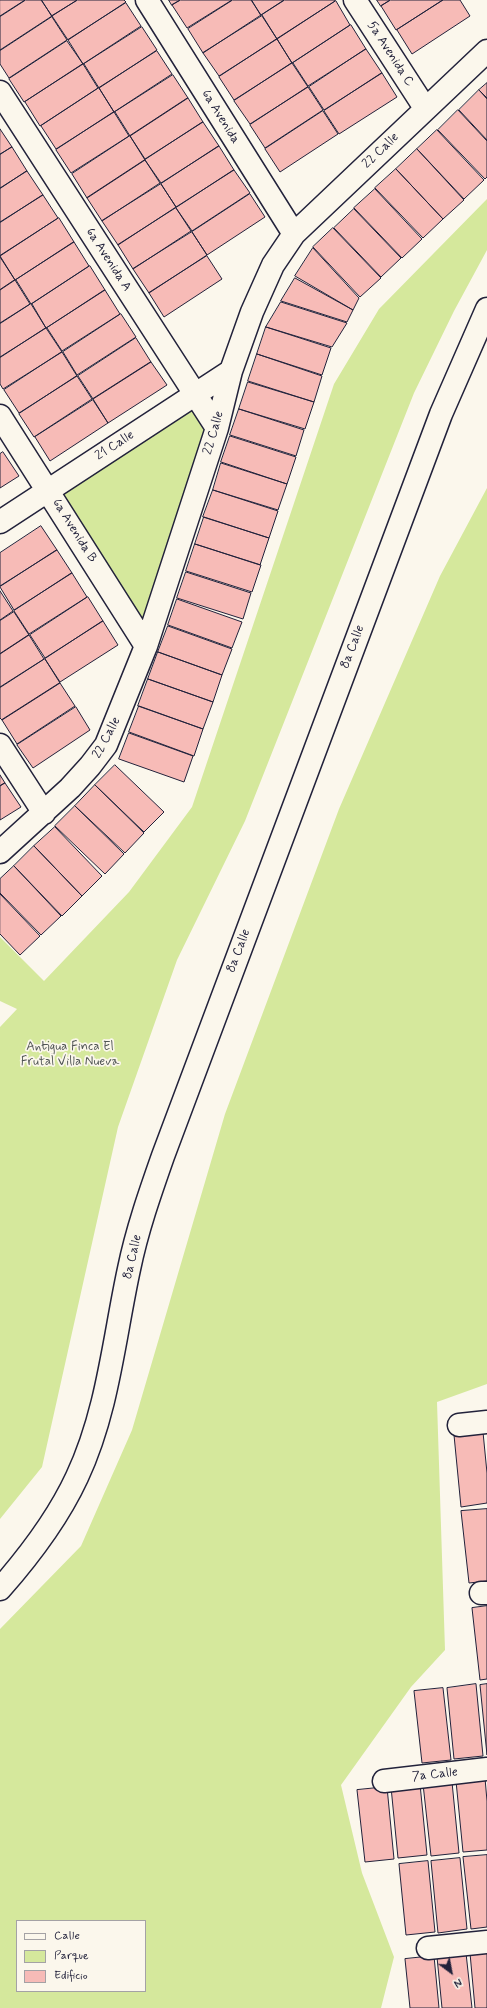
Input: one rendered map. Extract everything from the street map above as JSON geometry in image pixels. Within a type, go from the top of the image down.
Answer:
[{"type":"street","name":"6a Avenida","points":[[147,0],[294,234]]},
{"type":"street","name":"5a Avenida C","points":[[355,0],[425,108]]},
{"type":"street","name":"22 Calle","points":[[0,852],[44,813],[90,766],[106,745],[146,646],[217,428],[231,371],[261,289],[273,265],[294,234],[425,108],[487,51]]},
{"type":"street","name":"6a Avenida A","points":[[0,92],[217,428]]},
{"type":"street","name":"8a Calle","points":[[0,1589],[42,1538],[61,1507],[77,1476],[105,1395],[129,1268],[148,1199],[163,1156],[439,420],[487,309]]},
{"type":"street","name":"21 Calle","points":[[0,522],[231,371]]},
{"type":"street","name":"6a Avenida B","points":[[0,416],[146,646]]},
{"type":"street","points":[[0,745],[44,813]]},
{"type":"street","points":[[460,1425],[487,1422]]},
{"type":"street","name":"7a Calle","points":[[384,1781],[487,1769]]},
{"type":"street","points":[[428,1948],[487,1942]]},
{"type":"green space","name":"Antigua Finca El Frutal Villa Nueva","points":[[487,199],[487,250],[454,311],[414,393],[245,821],[177,960],[118,1127],[42,1467],[0,1519],[0,1027],[17,1009],[0,1001],[0,937],[44,981],[129,892],[192,807],[334,384],[379,309]]},
{"type":"green space","points":[[194,394],[217,428],[146,646],[48,490]]},
{"type":"green space","points":[[487,488],[487,1384],[437,1402],[445,1650],[411,1687],[341,1785],[362,1873],[394,1957],[381,2008],[0,2008],[0,1629],[81,1546],[132,1430],[225,1114],[339,809],[440,576]]},
{"type":"building","points":[[0,0],[25,0],[0,16]]},
{"type":"building","points":[[26,0],[41,0],[52,16],[0,50],[0,17]]},
{"type":"building","points":[[42,0],[77,0],[52,16]]},
{"type":"building","points":[[78,0],[124,0],[126,2],[68,40],[52,16]]},
{"type":"building","points":[[169,0],[180,0],[172,5]]},
{"type":"building","points":[[181,0],[232,0],[187,28],[172,5]]},
{"type":"building","points":[[233,0],[251,0],[261,15],[203,53],[188,29]]},
{"type":"building","points":[[252,0],[284,0],[261,15]]},
{"type":"building","points":[[285,0],[335,1],[277,39],[262,15]]},
{"type":"building","points":[[377,0],[390,0],[381,6]]},
{"type":"building","points":[[391,0],[443,0],[396,30],[381,6]]},
{"type":"building","points":[[443,0],[460,0],[470,16],[412,54],[397,30]]},
{"type":"building","points":[[336,1],[350,25],[292,63],[277,39]]},
{"type":"building","points":[[126,3],[141,26],[83,64],[68,40]]},
{"type":"building","points":[[262,16],[277,39],[219,76],[203,53]]},
{"type":"building","points":[[52,17],[67,40],[9,78],[0,64],[0,51]]},
{"type":"building","points":[[351,25],[366,49],[308,86],[293,63]]},
{"type":"building","points":[[142,27],[157,50],[99,88],[84,64]]},
{"type":"building","points":[[277,39],[292,63],[234,100],[219,77]]},
{"type":"building","points":[[67,41],[83,64],[24,102],[9,79]]},
{"type":"building","points":[[366,49],[382,73],[324,110],[309,87]]},
{"type":"building","points":[[157,51],[172,74],[114,112],[99,88]]},
{"type":"building","points":[[292,63],[308,87],[250,124],[234,101]]},
{"type":"building","points":[[83,64],[98,88],[40,126],[25,102]]},
{"type":"building","points":[[382,73],[397,97],[339,134],[324,111]]},
{"type":"building","points":[[173,75],[188,98],[130,136],[115,112]]},
{"type":"building","points":[[487,83],[487,98],[479,90]]},
{"type":"building","points":[[308,87],[323,110],[265,148],[250,125]]},
{"type":"building","points":[[99,88],[114,112],[56,149],[41,126]]},
{"type":"building","points":[[479,90],[487,99],[487,140],[459,110]]},
{"type":"building","points":[[188,98],[203,122],[145,159],[130,136]]},
{"type":"building","points":[[458,110],[487,141],[487,177],[485,179],[438,130]]},
{"type":"building","points":[[323,111],[338,134],[280,172],[265,149]]},
{"type":"building","points":[[114,112],[129,136],[71,173],[56,150]]},
{"type":"building","points":[[203,122],[219,146],[161,183],[145,160]]},
{"type":"building","points":[[0,129],[12,147],[0,154]]},
{"type":"building","points":[[437,130],[484,180],[464,199],[417,149]]},
{"type":"building","points":[[130,136],[145,160],[87,198],[72,174]]},
{"type":"building","points":[[219,146],[234,170],[176,207],[161,184]]},
{"type":"building","points":[[12,147],[27,171],[0,188],[0,155]]},
{"type":"building","points":[[417,149],[464,200],[443,219],[396,169]]},
{"type":"building","points":[[145,160],[160,183],[102,221],[87,198]]},
{"type":"building","points":[[396,169],[443,219],[423,238],[375,188]]},
{"type":"building","points":[[234,170],[250,193],[192,231],[176,208]]},
{"type":"building","points":[[27,171],[43,195],[0,222],[0,189]]},
{"type":"building","points":[[161,184],[176,207],[118,245],[102,221]]},
{"type":"building","points":[[375,189],[422,239],[402,258],[354,208]]},
{"type":"building","points":[[250,194],[265,217],[207,255],[192,232]]},
{"type":"building","points":[[43,195],[58,218],[0,256],[0,223]]},
{"type":"building","points":[[176,208],[191,231],[133,269],[118,245]]},
{"type":"building","points":[[354,209],[401,258],[381,277],[334,228]]},
{"type":"building","points":[[59,218],[74,242],[15,280],[0,256]]},
{"type":"building","points":[[333,228],[381,278],[360,297],[313,247]]},
{"type":"building","points":[[192,232],[207,255],[149,293],[133,269]]},
{"type":"building","points":[[74,242],[89,266],[31,304],[16,280]]},
{"type":"building","points":[[313,248],[359,298],[353,310],[295,276]]},
{"type":"building","points":[[207,256],[222,279],[164,317],[149,293]]},
{"type":"building","points":[[0,257],[15,280],[0,290]]},
{"type":"building","points":[[90,266],[105,290],[46,328],[32,304]]},
{"type":"building","points":[[295,278],[353,310],[347,322],[281,301]]},
{"type":"building","points":[[15,280],[30,304],[0,323],[0,290]]},
{"type":"building","points":[[105,290],[120,314],[62,351],[47,328]]},
{"type":"building","points":[[281,302],[347,323],[332,347],[266,327]]},
{"type":"building","points":[[31,304],[46,328],[0,357],[0,324]]},
{"type":"building","points":[[121,314],[136,337],[77,375],[63,352]]},
{"type":"building","points":[[266,327],[331,348],[322,375],[257,354]]},
{"type":"building","points":[[46,328],[62,352],[3,389],[0,384],[0,358]]},
{"type":"building","points":[[136,338],[151,362],[93,399],[78,376]]},
{"type":"building","points":[[62,352],[77,376],[19,413],[4,390]]},
{"type":"building","points":[[257,354],[322,376],[314,402],[248,381]]},
{"type":"building","points":[[151,362],[167,385],[108,423],[93,399]]},
{"type":"building","points":[[77,376],[92,399],[34,437],[19,414]]},
{"type":"building","points":[[248,382],[314,402],[305,429],[239,409]]},
{"type":"building","points":[[93,400],[108,423],[50,461],[35,437]]},
{"type":"building","points":[[239,409],[304,430],[296,456],[230,435]]},
{"type":"building","points":[[230,436],[296,457],[287,484],[221,462]]},
{"type":"building","points":[[3,452],[19,476],[0,488],[0,454]]},
{"type":"building","points":[[221,463],[287,484],[278,510],[213,490]]},
{"type":"building","points":[[213,490],[278,511],[269,538],[203,517]]},
{"type":"building","points":[[204,517],[269,538],[260,565],[195,544]]},
{"type":"building","points":[[41,526],[57,550],[0,586],[0,553]]},
{"type":"building","points":[[195,544],[261,565],[252,592],[186,571]]},
{"type":"building","points":[[57,550],[72,573],[14,610],[0,587]]},
{"type":"building","points":[[186,572],[251,593],[243,619],[177,598]]},
{"type":"building","points":[[72,573],[87,597],[29,634],[14,611]]},
{"type":"building","points":[[0,591],[13,611],[0,620]]},
{"type":"building","points":[[88,597],[103,621],[45,658],[30,635]]},
{"type":"building","points":[[177,599],[242,622],[232,648],[168,625]]},
{"type":"building","points":[[14,612],[29,635],[0,654],[0,621]]},
{"type":"building","points":[[103,621],[118,645],[60,682],[45,659]]},
{"type":"building","points":[[168,626],[232,649],[222,675],[158,652]]},
{"type":"building","points":[[29,635],[44,659],[0,687],[0,654]]},
{"type":"building","points":[[158,652],[222,675],[213,702],[148,679]]},
{"type":"building","points":[[45,659],[60,683],[2,720],[0,718],[0,688]]},
{"type":"building","points":[[148,679],[213,702],[203,729],[138,706]]},
{"type":"building","points":[[60,683],[75,706],[17,744],[2,720]]},
{"type":"building","points":[[139,706],[203,729],[194,756],[129,732]]},
{"type":"building","points":[[76,707],[90,730],[33,768],[17,745]]},
{"type":"building","points":[[129,733],[193,756],[184,782],[119,759]]},
{"type":"building","points":[[115,765],[164,812],[144,832],[95,785]]},
{"type":"building","points":[[0,775],[5,783],[0,786]]},
{"type":"building","points":[[5,783],[21,807],[0,820],[0,786]]},
{"type":"building","points":[[95,785],[144,833],[125,853],[75,806]]},
{"type":"building","points":[[75,806],[124,854],[105,874],[55,826]]},
{"type":"building","points":[[55,827],[102,876],[82,896],[34,846]]},
{"type":"building","points":[[34,846],[82,896],[62,916],[14,866]]},
{"type":"building","points":[[14,866],[61,916],[41,935],[0,893],[0,879]]},
{"type":"building","points":[[0,894],[40,936],[20,955],[0,934]]},
{"type":"building","points":[[483,1432],[487,1473],[487,1503],[461,1507],[454,1435]]},
{"type":"building","points":[[487,1509],[487,1581],[469,1583],[461,1511]]},
{"type":"building","points":[[487,1606],[487,1679],[480,1680],[472,1608]]},
{"type":"building","points":[[476,1684],[483,1756],[454,1759],[447,1688]]},
{"type":"building","points":[[487,1684],[487,1755],[480,1685]]},
{"type":"building","points":[[443,1688],[451,1760],[422,1763],[414,1691]]},
{"type":"building","points":[[485,1778],[487,1801],[487,1850],[463,1852],[456,1781]]},
{"type":"building","points":[[452,1782],[459,1853],[431,1856],[423,1784]]},
{"type":"building","points":[[420,1784],[427,1855],[398,1858],[391,1787]]},
{"type":"building","points":[[387,1787],[394,1859],[365,1862],[357,1790]]},
{"type":"building","points":[[487,1855],[487,1927],[471,1929],[463,1857]]},
{"type":"building","points":[[460,1858],[467,1929],[438,1933],[431,1861]]},
{"type":"building","points":[[428,1861],[435,1932],[406,1935],[399,1864]]},
{"type":"building","points":[[487,1951],[487,2008],[475,2008],[470,1953]]},
{"type":"building","points":[[466,1953],[472,2008],[442,2008],[437,1957]]},
{"type":"building","points":[[434,1956],[439,2008],[410,2008],[405,1959]]}]
